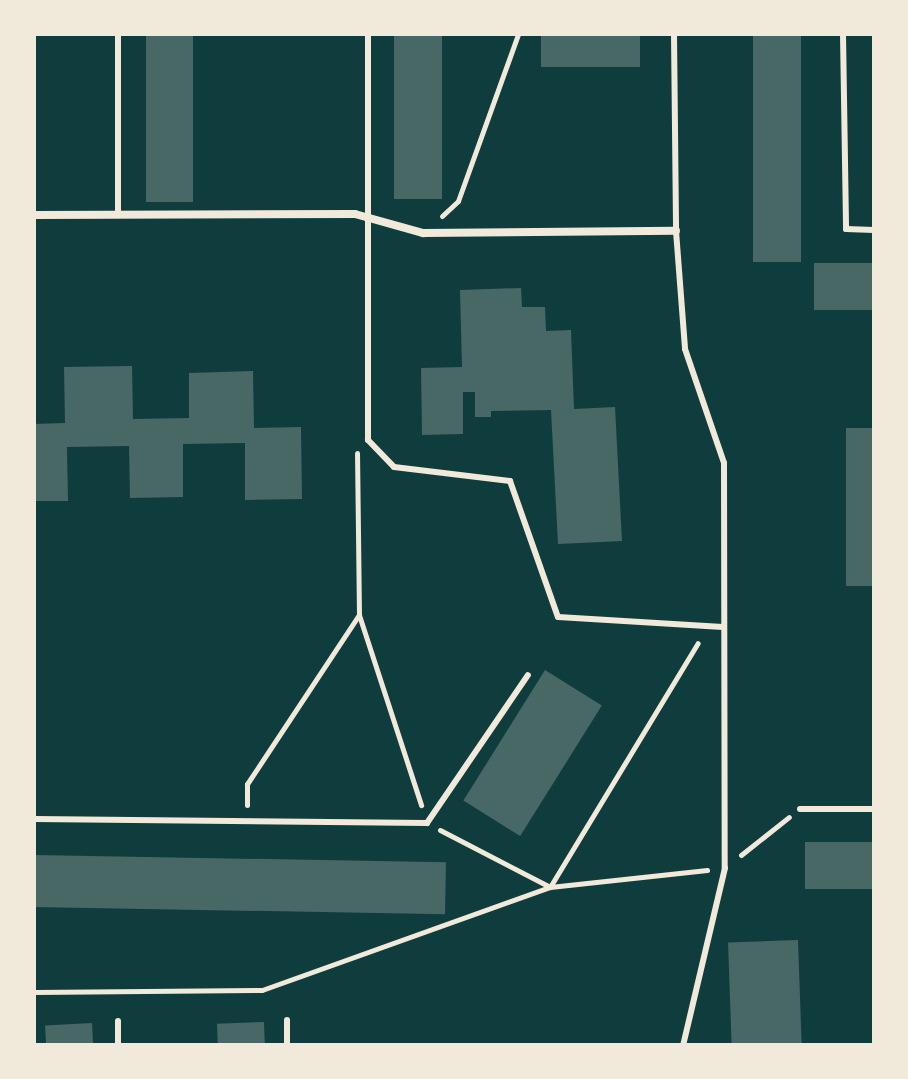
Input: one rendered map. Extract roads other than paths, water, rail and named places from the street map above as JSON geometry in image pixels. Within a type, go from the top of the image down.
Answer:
[{"type":"street","points":[[34,215],[118,212],[371,214],[423,233],[676,231]]},
{"type":"lane","points":[[118,34],[118,212]]},
{"type":"lane","points":[[368,34],[371,214],[368,440],[394,467],[510,481],[558,617],[723,627]]},
{"type":"lane","points":[[674,34],[676,231],[685,349],[724,463],[725,868],[683,1045]]},
{"type":"lane","points":[[843,34],[846,229],[874,230]]},
{"type":"lane","points":[[34,819],[427,823],[528,675]]},
{"type":"lane","points":[[800,809],[874,809]]},
{"type":"lane","points":[[287,1020],[287,1045]]},
{"type":"lane","points":[[118,1021],[118,1045]]}]
